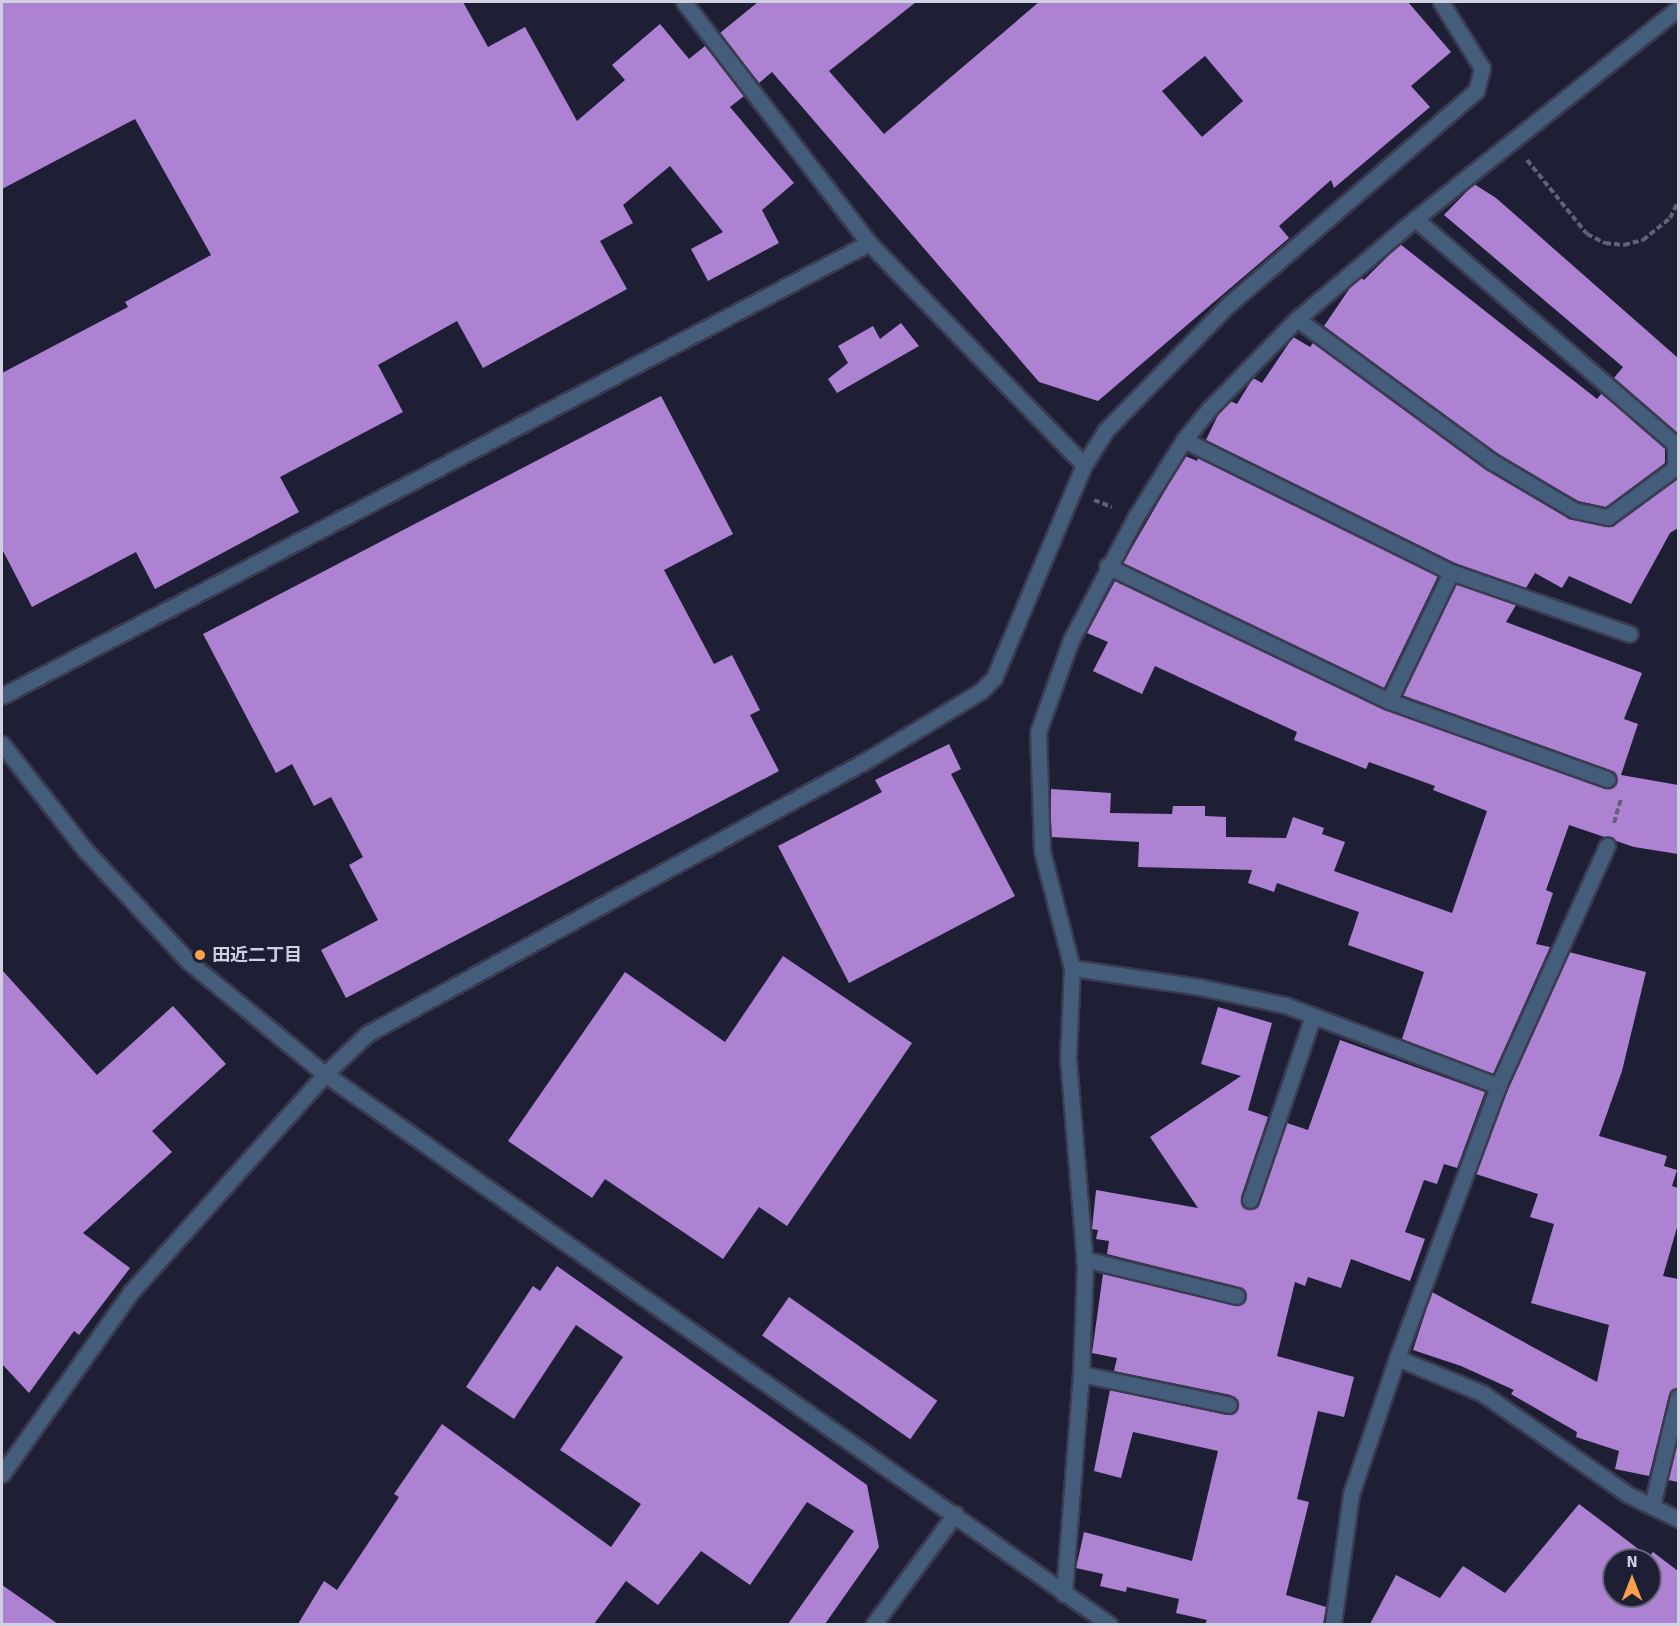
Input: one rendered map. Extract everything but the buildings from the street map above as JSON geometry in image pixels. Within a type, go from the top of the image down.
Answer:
[{"type":"street","points":[[684,2],[868,243],[1084,465]]},
{"type":"street","points":[[2,1474],[132,1292],[325,1074],[367,1034],[867,760],[981,691],[994,678],[1028,604],[1084,465],[1106,430],[1228,305],[1476,91],[1482,68],[1441,2]]},
{"type":"street","points":[[1064,1594],[1082,1374],[1084,1259],[1068,1058],[1072,968],[1042,851],[1038,732],[1071,640],[1107,566],[1184,440],[1297,319],[1415,219],[1678,8]]},
{"type":"street","points":[[1297,319],[1491,461],[1574,510],[1608,517],[1676,468],[1675,444],[1415,219]]},
{"type":"street","points":[[2,696],[868,243]]},
{"type":"street","points":[[1184,440],[1451,572],[1629,634]]},
{"type":"street","points":[[1107,566],[1389,701],[1607,779]]},
{"type":"street","points":[[1389,701],[1451,572]]},
{"type":"street","points":[[2,744],[86,851],[189,962],[325,1074],[956,1514],[1108,1624]]},
{"type":"street","points":[[1333,1624],[1351,1494],[1397,1358],[1498,1086],[1607,846]]},
{"type":"street","points":[[1072,968],[1200,987],[1285,1005],[1498,1086]]},
{"type":"street","points":[[1250,1200],[1313,1016]]},
{"type":"street","points":[[1084,1259],[1237,1296]]},
{"type":"street","points":[[1397,1358],[1482,1393],[1629,1495],[1678,1519]]},
{"type":"street","points":[[1082,1374],[1228,1405]]},
{"type":"street","points":[[1652,1506],[1678,1397]]},
{"type":"street","points":[[874,1624],[956,1514]]},
{"type":"path","points":[[1512,140],[1587,234],[1605,243],[1624,245],[1643,240],[1670,218],[1678,202]]},
{"type":"path","points":[[1087,510],[1092,499],[1121,510]]},
{"type":"path","points":[[1607,779],[1624,788],[1607,846]]},
{"type":"place","name":"田近二丁目","points":[[200,955]]}]
